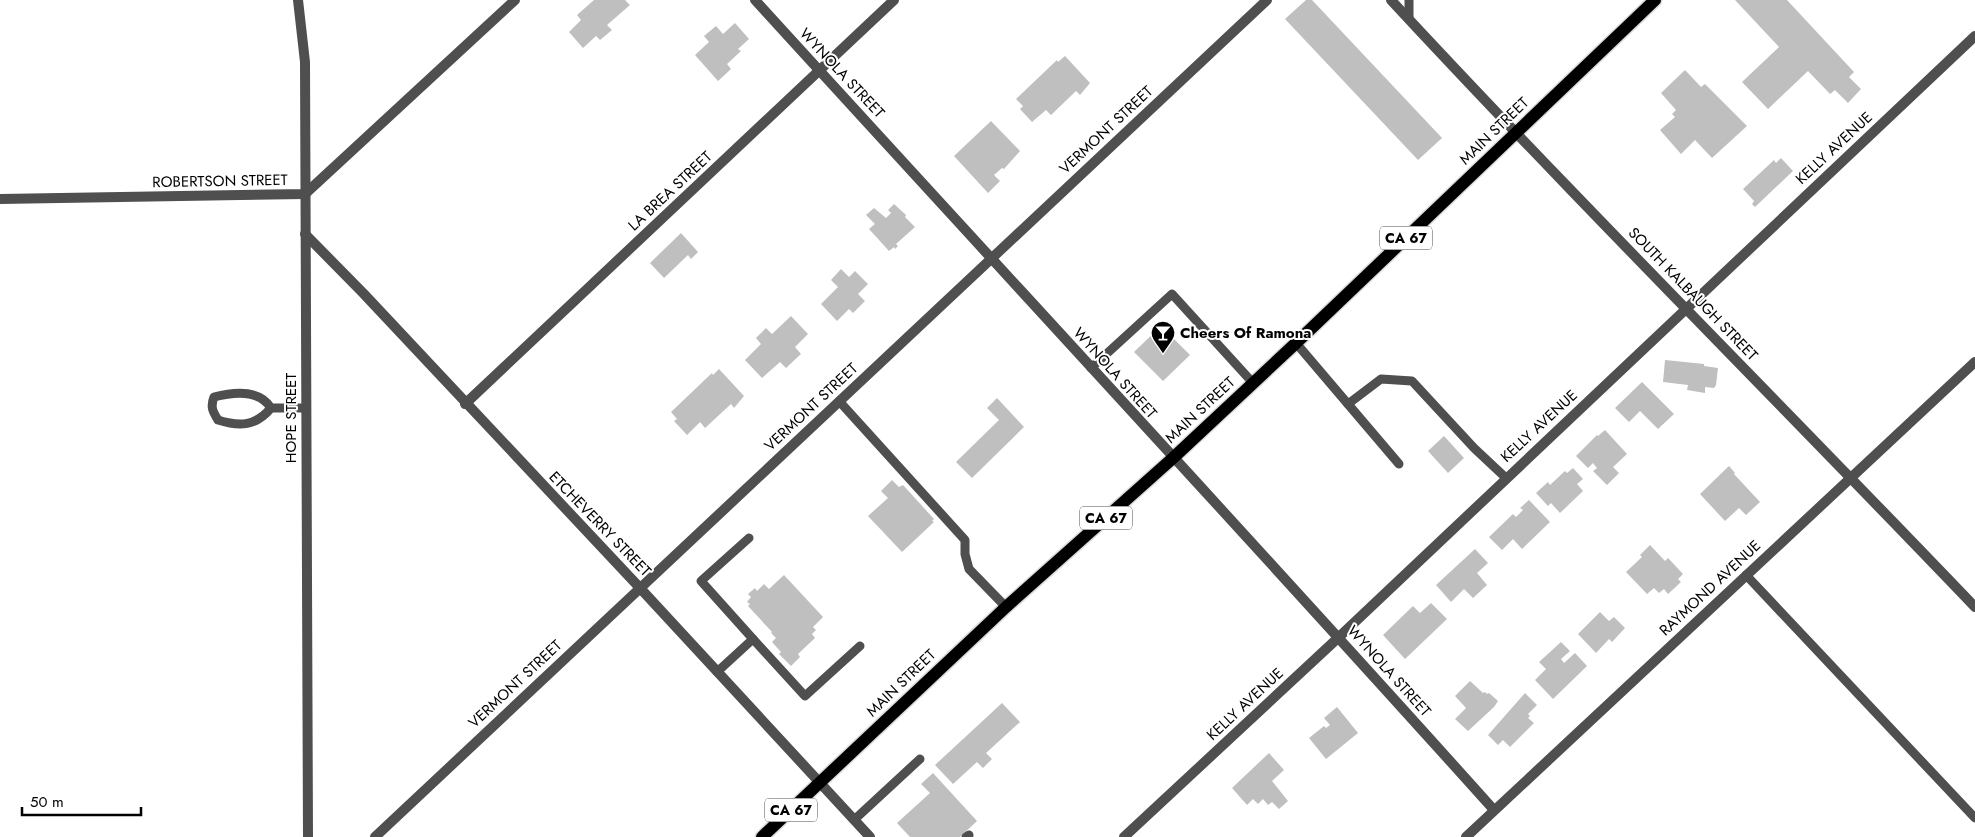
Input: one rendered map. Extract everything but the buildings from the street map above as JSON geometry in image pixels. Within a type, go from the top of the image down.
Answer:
[{"type":"main road","name":"MAIN STREET","points":[[762,837],[1006,607],[1173,458],[1296,343],[1655,0]]},
{"type":"street","name":"HOPE STREET","points":[[298,0],[305,62],[308,837]]},
{"type":"street","name":"ROBERTSON STREET","points":[[0,199],[305,194],[515,0]]},
{"type":"street","name":"WYNOLA STREET","points":[[755,0],[1339,637],[1494,810]]},
{"type":"street","name":"LA BREA STREET","points":[[466,404],[894,0]]},
{"type":"street","name":"VERMONT STREET","points":[[375,837],[1267,0]]},
{"type":"street","name":"SOUTH KALBAUGH STREET","points":[[1391,0],[1515,133],[1851,477],[1975,607]]},
{"type":"street","name":"KELLY AVENUE","points":[[1124,837],[1339,637],[1975,36]]},
{"type":"street","name":"ETCHEVERRY STREET","points":[[305,234],[364,294],[640,588],[870,837]]},
{"type":"street","name":"RAYMOND AVENUE","points":[[1466,837],[1975,362]]},
{"type":"lane","points":[[1409,0],[1409,19]]},
{"type":"lane","points":[[1091,368],[1172,294],[1253,383]]},
{"type":"lane","points":[[1296,343],[1399,464]]},
{"type":"lane","points":[[1348,404],[1381,379],[1412,381],[1474,448],[1506,478]]},
{"type":"lane","points":[[239,393],[255,395],[266,400],[271,408],[264,417],[252,423],[236,424],[218,420],[212,411],[211,404],[214,397],[239,393]]},
{"type":"lane","points":[[840,401],[965,540],[965,554],[969,569],[1006,607]]},
{"type":"lane","points":[[271,408],[306,408]]},
{"type":"lane","points":[[749,538],[701,581],[805,696],[860,646]]},
{"type":"lane","points":[[1746,575],[1975,818]]},
{"type":"lane","points":[[717,672],[753,639]]},
{"type":"lane","points":[[854,820],[920,759]]},
{"type":"place","name":"Cheers Of Ramona","points":[[1163,354]]}]
